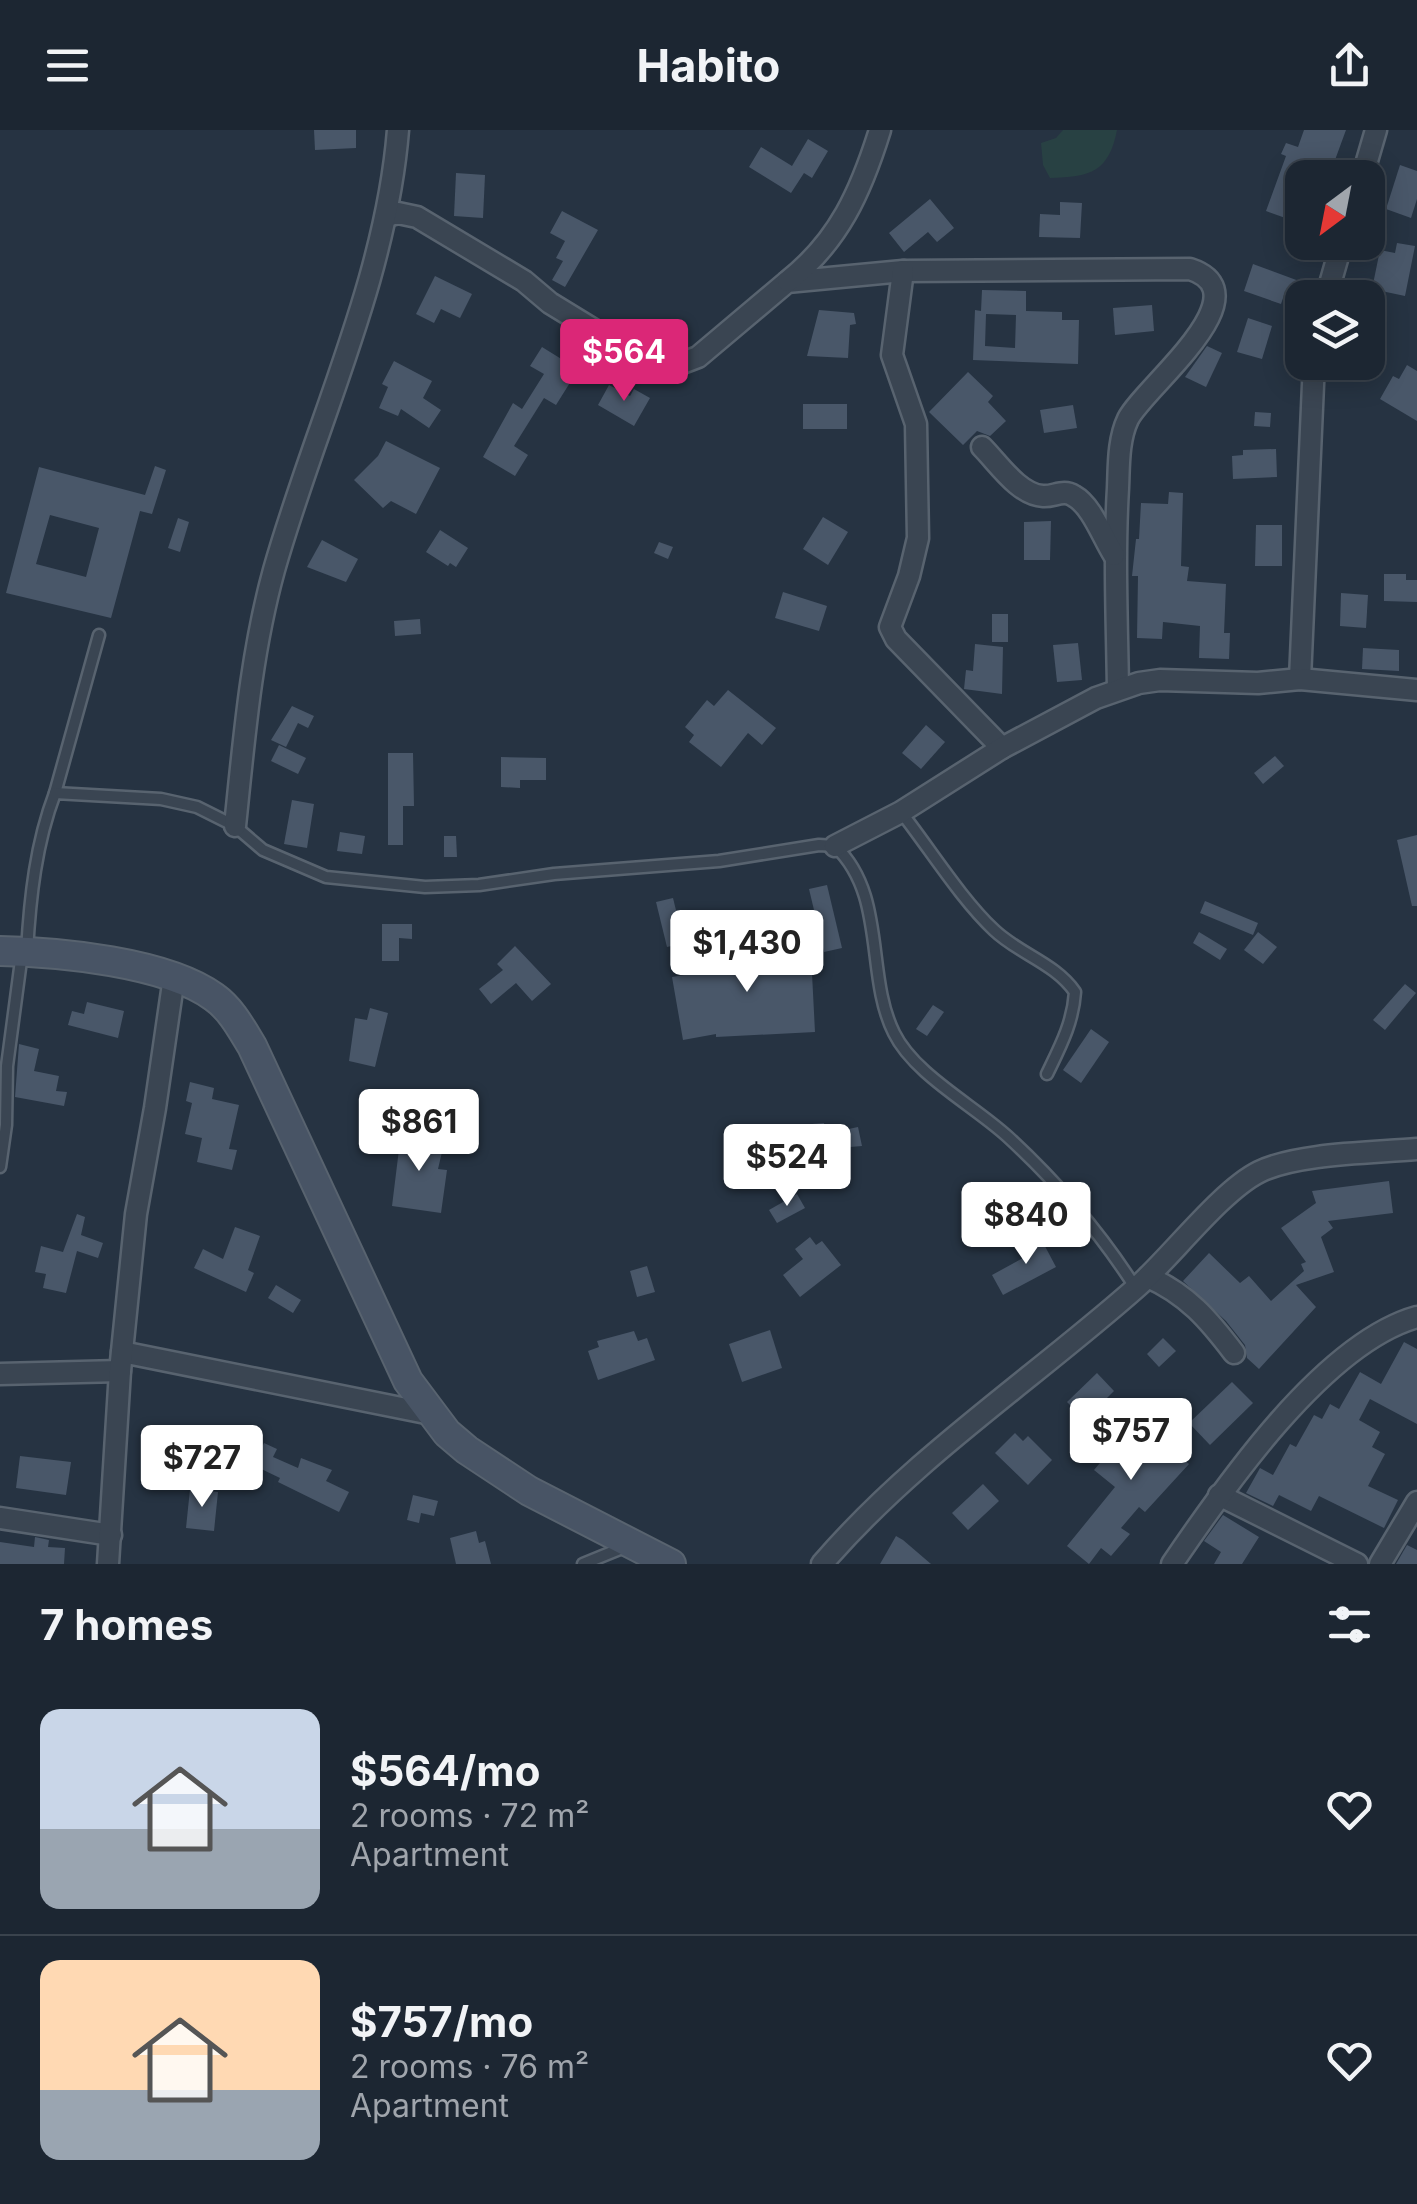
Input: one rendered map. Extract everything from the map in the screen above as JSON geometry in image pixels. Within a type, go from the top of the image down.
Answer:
[{"type":"street","points":[[236,826],[250,684],[273,573],[386,216],[398,130]]},
{"type":"street","points":[[386,216],[398,213],[417,217],[524,281],[599,333],[655,362],[677,366],[698,357],[817,259],[855,199],[880,130]]},
{"type":"street","points":[[1367,160],[1376,130]]},
{"type":"street","points":[[787,282],[903,271],[1190,269],[1211,282],[1216,304],[1207,324],[1135,407],[1124,428],[1114,555],[1118,689]]},
{"type":"street","points":[[903,271],[892,354],[916,424],[918,538],[890,627],[896,640],[1002,748]]},
{"type":"street","points":[[1300,679],[1313,380]]},
{"type":"street","points":[[982,448],[1027,491],[1039,496],[1060,492],[1074,496],[1114,555]]},
{"type":"street","points":[[835,846],[900,812],[1002,748],[1118,689],[1160,680],[1230,684],[1300,679],[1417,690]]},
{"type":"street","points":[[16,951],[120,964],[174,976],[216,998],[235,1018],[252,1046],[408,1381],[430,1414],[467,1450],[529,1490],[672,1564]]},
{"type":"street","points":[[108,1564],[121,1362],[136,1214],[156,1108],[174,976]]},
{"type":"street","points":[[822,1564],[864,1519],[940,1450],[1142,1283],[1242,1183],[1259,1172],[1328,1157],[1417,1149]]},
{"type":"street","points":[[1142,1283],[1174,1288],[1194,1305],[1234,1353]]},
{"type":"street","points":[[1172,1564],[1219,1495],[1326,1376],[1392,1324],[1417,1317]]},
{"type":"street","points":[[0,1374],[12,1376],[121,1362],[430,1414]]},
{"type":"street","points":[[1219,1495],[1358,1564]]},
{"type":"street","points":[[1380,1564],[1417,1502]]},
{"type":"street","points":[[0,1518],[111,1535]]},
{"type":"lane","points":[[0,1167],[16,951],[38,851],[99,635]]},
{"type":"lane","points":[[55,792],[161,798],[197,807],[236,826],[264,850],[326,878],[425,887],[480,886],[554,874],[719,862],[820,845],[835,846],[857,874],[863,891],[894,1035],[912,1058],[1005,1134],[1058,1185],[1116,1258],[1142,1283]]},
{"type":"lane","points":[[900,812],[990,926],[1008,943],[1050,967],[1075,992],[1066,1036],[1046,1074]]},
{"type":"lane","points":[[583,1564],[632,1544]]},
{"type":"green space","points":[[1063,130],[1117,130],[1109,155],[1096,169],[1076,176],[1050,178],[1043,165],[1041,143],[1056,138]]},
{"type":"building","points":[[314,130],[356,130],[356,148],[315,150]]},
{"type":"building","points":[[1304,130],[1346,130],[1335,160],[1285,160],[1285,218],[1266,211],[1286,156],[1281,154],[1286,143],[1298,147]]},
{"type":"building","points":[[808,139],[828,151],[812,178],[804,173],[791,193],[749,167],[761,147],[792,166]]},
{"type":"building","points":[[1400,165],[1417,171],[1417,199],[1411,218],[1386,209]]},
{"type":"building","points":[[456,173],[485,175],[483,218],[454,216]]},
{"type":"building","points":[[930,199],[954,228],[937,242],[928,232],[904,252],[889,233]]},
{"type":"building","points":[[1060,202],[1082,203],[1080,238],[1039,237],[1040,214],[1060,215]]},
{"type":"building","points":[[562,211],[598,230],[565,287],[552,280],[563,261],[556,258],[565,241],[550,233]]},
{"type":"building","points":[[1397,243],[1415,246],[1405,296],[1385,292],[1385,280],[1374,280],[1378,260],[1385,260],[1385,251],[1395,253]]},
{"type":"building","points":[[1253,264],[1296,280],[1285,280],[1281,304],[1244,291]]},
{"type":"building","points":[[435,276],[472,294],[460,318],[441,309],[434,323],[416,314]]},
{"type":"building","points":[[982,290],[1026,291],[1026,311],[1062,312],[1062,320],[1079,320],[1078,364],[973,360],[975,310],[981,311]],"holes":[[[986,314],[1016,315],[1015,348],[985,346]]]},
{"type":"building","points":[[1152,305],[1154,331],[1115,335],[1113,308]]},
{"type":"building","points":[[819,310],[854,313],[856,324],[850,325],[848,358],[807,356]]},
{"type":"building","points":[[1248,318],[1272,326],[1262,359],[1237,352]]},
{"type":"building","points":[[1207,346],[1222,353],[1206,387],[1185,377]]},
{"type":"building","points":[[542,347],[563,360],[568,352],[583,362],[556,405],[544,398],[514,446],[528,455],[515,476],[483,457],[513,403],[522,409],[544,374],[530,366]]},
{"type":"building","points":[[394,361],[432,381],[423,398],[441,410],[429,428],[401,409],[398,416],[379,408],[388,387],[382,384]]},
{"type":"building","points":[[1407,365],[1417,371],[1417,421],[1380,399],[1393,376],[1399,379]]},
{"type":"building","points":[[968,372],[993,396],[988,402],[1006,421],[990,436],[977,431],[963,445],[929,412]]},
{"type":"building","points":[[609,385],[630,396],[634,389],[650,398],[634,426],[598,405]]},
{"type":"building","points":[[803,404],[847,404],[847,429],[803,429]]},
{"type":"building","points":[[1073,405],[1077,428],[1044,433],[1040,410]]},
{"type":"building","points":[[1255,412],[1271,413],[1270,427],[1254,426]]},
{"type":"building","points":[[386,441],[440,468],[416,514],[391,501],[383,508],[354,480],[378,456]]},
{"type":"building","points":[[1276,449],[1277,477],[1233,479],[1232,456],[1243,455],[1243,450]]},
{"type":"building","points":[[155,466],[166,470],[152,514],[140,511],[111,618],[6,593],[39,467],[145,495]],"holes":[[[50,515],[99,528],[86,577],[36,564]]]},
{"type":"building","points":[[1169,492],[1183,493],[1181,566],[1189,567],[1187,581],[1226,584],[1224,633],[1230,633],[1229,659],[1199,658],[1200,626],[1163,622],[1162,639],[1137,638],[1138,576],[1132,576],[1141,503],[1168,504]]},
{"type":"building","points":[[823,517],[848,532],[828,565],[803,549]]},
{"type":"building","points":[[178,518],[189,522],[180,552],[168,548]]},
{"type":"building","points":[[1051,521],[1050,560],[1024,560],[1024,522]]},
{"type":"building","points":[[1256,525],[1282,525],[1282,566],[1255,566]]},
{"type":"building","points":[[440,530],[468,548],[456,567],[426,552]]},
{"type":"building","points":[[322,540],[358,559],[346,582],[307,567]]},
{"type":"building","points":[[659,542],[673,547],[668,559],[654,553]]},
{"type":"building","points":[[1384,574],[1406,574],[1406,580],[1417,580],[1417,602],[1384,601]]},
{"type":"building","points":[[783,592],[827,606],[819,631],[775,618]]},
{"type":"building","points":[[1341,593],[1368,595],[1366,628],[1340,626]]},
{"type":"building","points":[[992,614],[1008,614],[1008,642],[992,642]]},
{"type":"building","points":[[420,619],[421,634],[395,636],[394,621]]},
{"type":"building","points":[[1078,643],[1082,680],[1057,682],[1053,645]]},
{"type":"building","points":[[975,644],[1003,647],[1002,694],[964,689],[966,670],[973,671]]},
{"type":"building","points":[[1363,648],[1399,650],[1399,671],[1362,669]]},
{"type":"building","points":[[728,690],[776,728],[762,745],[748,733],[721,767],[689,742],[694,735],[685,727],[707,700],[714,706]]},
{"type":"building","points":[[292,706],[314,716],[308,728],[298,723],[286,747],[271,740]]},
{"type":"building","points":[[926,725],[945,742],[921,769],[902,753]]},
{"type":"building","points":[[279,745],[306,758],[298,774],[271,761]]},
{"type":"building","points":[[388,753],[413,753],[414,806],[403,806],[403,845],[388,845]]},
{"type":"building","points":[[1275,756],[1284,766],[1263,784],[1254,773]]},
{"type":"building","points":[[501,757],[546,758],[546,780],[520,780],[520,788],[501,787]]},
{"type":"building","points":[[292,800],[314,804],[307,848],[284,844]]},
{"type":"building","points":[[340,832],[365,836],[362,854],[337,851]]},
{"type":"building","points":[[1417,835],[1417,906],[1412,906],[1397,840]]},
{"type":"building","points":[[444,836],[456,836],[457,857],[444,857]]},
{"type":"building","points":[[827,885],[842,948],[824,952],[809,889]]},
{"type":"building","points":[[673,898],[684,943],[667,947],[656,902]]},
{"type":"building","points":[[1205,901],[1258,923],[1253,935],[1200,913]]},
{"type":"building","points":[[382,924],[412,924],[412,939],[399,938],[399,961],[382,961]]},
{"type":"building","points":[[1199,932],[1227,949],[1220,960],[1193,943]]},
{"type":"building","points":[[1258,932],[1277,947],[1263,964],[1244,950]]},
{"type":"building","points":[[515,946],[551,984],[532,1001],[516,983],[491,1004],[479,989],[503,970],[497,964]]},
{"type":"building","points":[[770,946],[771,956],[811,954],[815,1032],[716,1034],[683,1040],[672,977],[714,970],[715,950]]},
{"type":"building","points":[[1405,984],[1416,993],[1385,1030],[1373,1020]]},
{"type":"building","points":[[87,1002],[124,1011],[118,1038],[68,1025],[72,1011],[84,1014]]},
{"type":"building","points":[[933,1005],[944,1012],[927,1036],[916,1029]]},
{"type":"building","points":[[370,1008],[388,1013],[375,1067],[349,1061],[355,1018],[367,1020]]},
{"type":"building","points":[[1091,1029],[1109,1042],[1081,1083],[1063,1070]]},
{"type":"building","points":[[19,1044],[39,1049],[34,1071],[59,1076],[56,1091],[67,1092],[64,1106],[15,1097]]},
{"type":"building","points":[[190,1082],[214,1088],[212,1099],[239,1105],[229,1149],[237,1150],[232,1170],[197,1162],[202,1138],[185,1134],[192,1103],[186,1101]]},
{"type":"building","points":[[824,1123],[825,1134],[858,1127],[862,1146],[790,1152],[788,1126]]},
{"type":"building","points":[[417,1126],[430,1129],[426,1148],[442,1152],[438,1169],[447,1170],[441,1213],[392,1206],[401,1133],[414,1135]]},
{"type":"building","points":[[1389,1181],[1393,1213],[1328,1221],[1333,1228],[1321,1237],[1334,1272],[1296,1285],[1316,1307],[1259,1369],[1247,1358],[1245,1345],[1226,1321],[1183,1281],[1209,1253],[1240,1283],[1249,1276],[1271,1301],[1304,1271],[1301,1264],[1306,1262],[1281,1228],[1316,1203],[1312,1191]]},
{"type":"building","points":[[797,1194],[805,1208],[777,1223],[769,1210]]},
{"type":"building","points":[[77,1214],[85,1217],[81,1235],[103,1243],[98,1258],[77,1251],[66,1293],[43,1288],[46,1274],[35,1272],[41,1246],[63,1252]]},
{"type":"building","points":[[235,1227],[260,1236],[248,1270],[254,1273],[246,1292],[194,1268],[203,1249],[223,1259]]},
{"type":"building","points":[[1038,1233],[1056,1267],[1003,1295],[992,1275],[1034,1252],[1027,1239]]},
{"type":"building","points":[[810,1237],[816,1245],[822,1241],[841,1265],[800,1297],[783,1275],[803,1259],[795,1249]]},
{"type":"building","points":[[647,1266],[655,1292],[637,1297],[630,1271]]},
{"type":"building","points":[[276,1285],[301,1300],[293,1313],[268,1298]]},
{"type":"building","points":[[770,1330],[782,1368],[742,1382],[729,1344]]},
{"type":"building","points":[[634,1331],[638,1341],[647,1338],[655,1360],[598,1380],[588,1351],[599,1347],[597,1341]]},
{"type":"building","points":[[1163,1338],[1176,1351],[1159,1367],[1147,1354]]},
{"type":"building","points":[[1404,1342],[1417,1349],[1417,1424],[1370,1399],[1359,1420],[1380,1432],[1372,1447],[1385,1454],[1368,1486],[1398,1500],[1384,1528],[1319,1496],[1311,1511],[1279,1495],[1273,1506],[1246,1493],[1260,1468],[1273,1475],[1290,1444],[1296,1447],[1314,1415],[1322,1419],[1330,1404],[1339,1409],[1360,1372],[1381,1384]]},
{"type":"building","points":[[1097,1373],[1114,1391],[1085,1420],[1067,1402]]},
{"type":"building","points":[[1232,1382],[1253,1403],[1210,1445],[1189,1423]]},
{"type":"building","points":[[1153,1406],[1182,1431],[1169,1447],[1189,1464],[1145,1512],[1139,1507],[1121,1528],[1130,1534],[1111,1556],[1101,1548],[1089,1564],[1067,1546],[1115,1487],[1094,1470]]},
{"type":"building","points":[[1015,1433],[1023,1441],[1028,1436],[1052,1460],[1028,1485],[995,1453]]},
{"type":"building","points":[[264,1443],[277,1449],[273,1457],[298,1468],[301,1458],[332,1470],[326,1481],[349,1492],[339,1512],[253,1465]]},
{"type":"building","points":[[203,1444],[223,1457],[214,1471],[194,1458]]},
{"type":"building","points":[[20,1456],[71,1462],[66,1495],[16,1488]]},
{"type":"building","points":[[983,1484],[999,1501],[968,1530],[952,1513]]},
{"type":"building","points":[[190,1489],[218,1492],[214,1531],[186,1528]]},
{"type":"building","points":[[413,1495],[438,1501],[434,1516],[421,1513],[419,1523],[407,1520]]},
{"type":"building","points":[[1223,1515],[1259,1537],[1242,1564],[1214,1564],[1221,1552],[1204,1541]]},
{"type":"building","points":[[476,1531],[479,1543],[485,1541],[491,1564],[456,1564],[450,1538]]},
{"type":"building","points":[[896,1536],[903,1540],[931,1564],[880,1564]]},
{"type":"building","points":[[35,1537],[49,1540],[48,1547],[65,1548],[64,1564],[0,1564],[0,1542],[34,1547]]},
{"type":"building","points":[[1407,1545],[1417,1550],[1417,1564],[1396,1564]]}]
